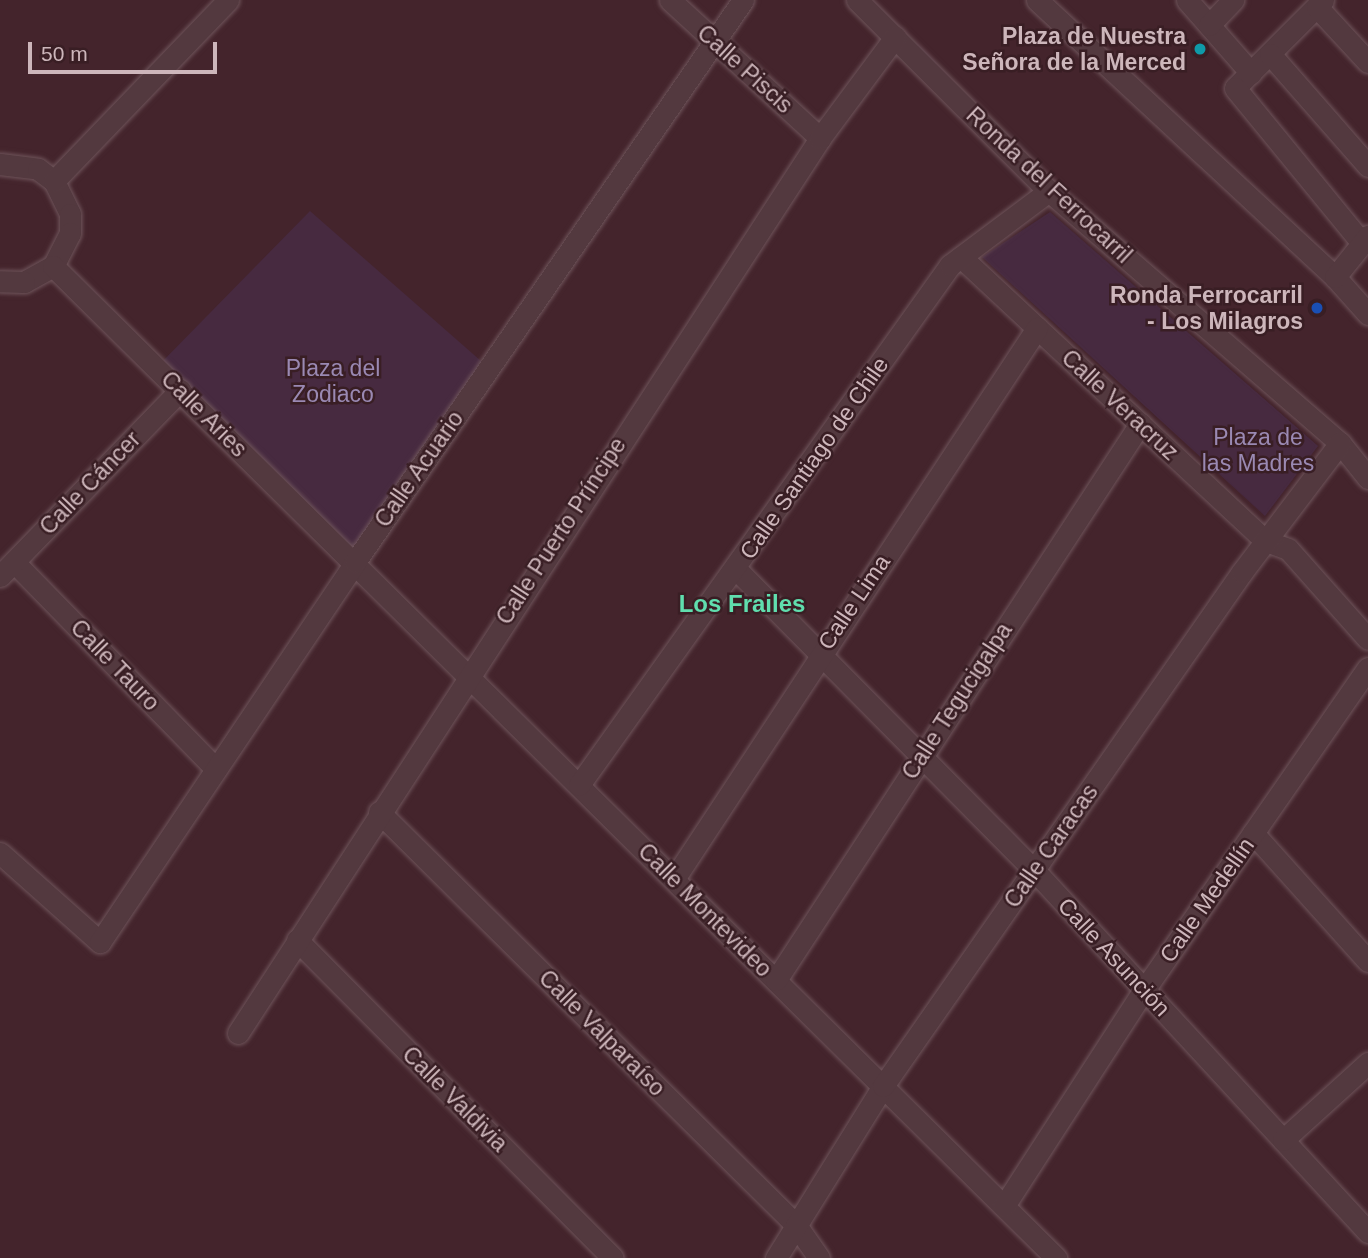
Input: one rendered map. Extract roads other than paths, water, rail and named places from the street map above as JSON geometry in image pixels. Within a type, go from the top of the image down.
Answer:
[{"type":"street","points":[[54,181],[228,0]]},
{"type":"street","name":"Calle Piscis","points":[[670,0],[820,138]]},
{"type":"street","name":"Calle Acuario","points":[[0,853],[100,942],[355,562],[743,0]]},
{"type":"street","name":"Ronda del Ferrocarril","points":[[857,0],[1049,191],[1340,443],[1368,478]]},
{"type":"street","points":[[1037,0],[1335,277],[1368,314]]},
{"type":"street","points":[[1187,0],[1251,73]]},
{"type":"street","points":[[1209,25],[1233,0]]},
{"type":"street","points":[[1335,277],[1365,239],[1235,88],[1320,3],[1368,62]]},
{"type":"street","name":"Calle Puerto Príncipe","points":[[238,1033],[467,674],[820,138],[895,37]]},
{"type":"street","points":[[1270,54],[1368,166]]},
{"type":"street","points":[[0,164],[38,169],[54,181],[65,197],[70,233],[53,266],[24,282],[0,282]]},
{"type":"street","name":"Calle Santiago de Chile","points":[[579,785],[736,569],[950,265],[1049,191]]},
{"type":"street","name":"Calle Veracruz","points":[[961,257],[1266,541],[1289,549],[1368,639]]},
{"type":"street","name":"Calle Aries","points":[[53,266],[355,562]]},
{"type":"street","name":"Calle Lima","points":[[674,879],[820,653],[1037,328]]},
{"type":"street","name":"Calle Cáncer","points":[[7,569],[180,390]]},
{"type":"street","name":"Calle Tegucigalpa","points":[[776,980],[1140,424]]},
{"type":"street","name":"Calle Caracas","points":[[776,1258],[883,1086],[1266,541],[1340,443]]},
{"type":"street","name":"Calle Montevideo","points":[[355,562],[1056,1258]]},
{"type":"street","name":"Calle Tauro","points":[[7,569],[216,769]]},
{"type":"street","name":"Calle Asunción","points":[[736,569],[1034,870],[1368,1232]]},
{"type":"street","name":"Calle Medellín","points":[[1004,1206],[1144,990],[1368,668]]},
{"type":"street","name":"Calle Valparaíso","points":[[379,812],[796,1225],[819,1258]]},
{"type":"street","points":[[1253,833],[1368,961]]},
{"type":"street","name":"Calle Valdivia","points":[[297,940],[613,1258]]},
{"type":"street","points":[[1283,1140],[1368,1063]]},
{"type":"place","name":"Plaza de Nuestra Señora de la Merced","points":[[1200,49]]},
{"type":"place","name":"Ronda Ferrocarril - Los Milagros","points":[[1317,308]]},
{"type":"district","name":"Los Frailes","points":[[742,604]]},
{"type":"park label","name":"Plaza del Zodiaco","points":[[333,381]]},
{"type":"park label","name":"Plaza de las Madres","points":[[1258,450]]}]
